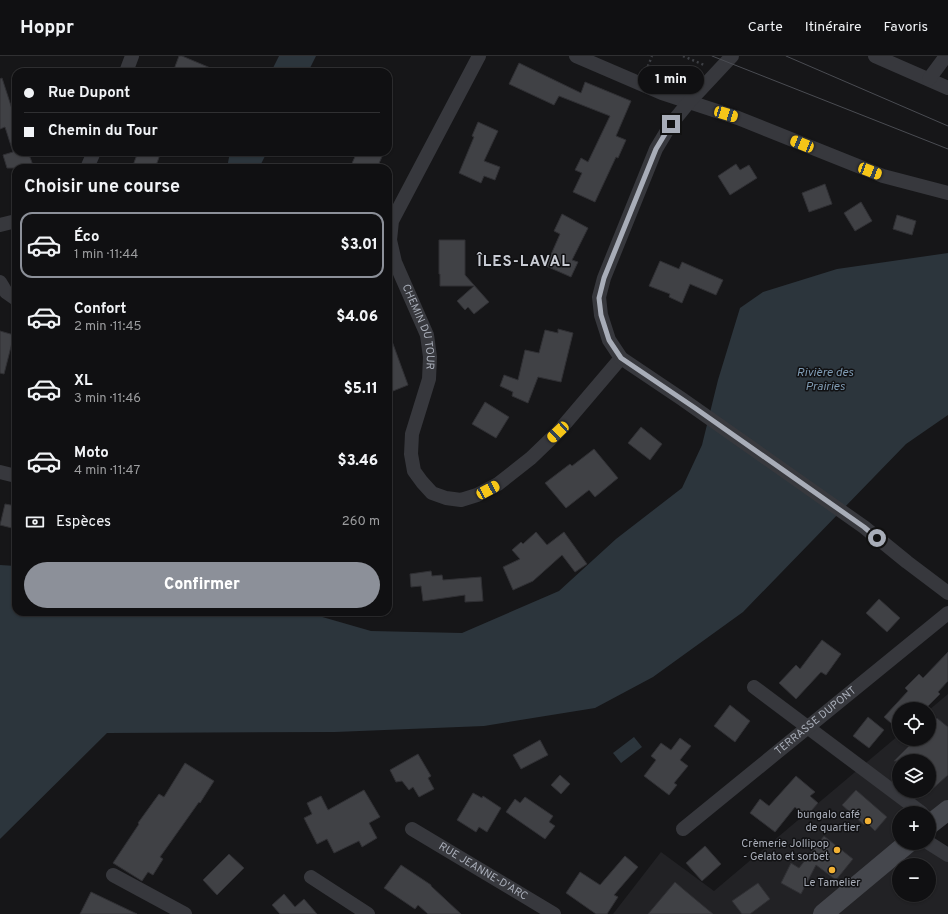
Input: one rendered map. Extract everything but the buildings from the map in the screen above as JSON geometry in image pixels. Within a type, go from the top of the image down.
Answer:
[{"type":"street","points":[[128,68],[132,56]]},
{"type":"street","name":"CHEMIN DU TOUR","points":[[392,221],[479,56]]},
{"type":"street","points":[[576,56],[662,93],[738,118],[883,176],[948,194]]},
{"type":"street","points":[[732,56],[689,102],[671,124],[656,149],[604,278],[599,298],[601,315],[609,340],[621,358],[864,527],[948,593]]},
{"type":"street","points":[[875,56],[948,88]]},
{"type":"street","points":[[929,79],[946,56]]},
{"type":"street","points":[[0,225],[12,222]]},
{"type":"street","name":"CHEMIN DU TOUR","points":[[392,248],[399,269],[427,335],[430,357],[429,380],[412,434],[411,454],[414,471],[432,493],[446,498],[461,500],[477,495],[498,484],[530,458],[558,432],[621,358]]},
{"type":"street","points":[[0,282],[6,292],[12,296]]},
{"type":"street","points":[[0,472],[12,475]]},
{"type":"street","name":"TERRASSE DUPONT","points":[[683,829],[948,613]]},
{"type":"street","points":[[754,687],[916,806]]},
{"type":"street","name":"RUE JEANNE-D'ARC","points":[[412,829],[554,914]]},
{"type":"street","points":[[936,848],[948,856]]},
{"type":"street","points":[[823,914],[900,850]]},
{"type":"street","points":[[113,875],[178,912]]},
{"type":"street","points":[[311,877],[368,914]]},
{"type":"path","points":[[647,76],[646,71],[652,56]]},
{"type":"path","points":[[683,56],[705,65],[700,70]]},
{"type":"shaded area","points":[[948,694],[948,810],[936,812],[936,806],[892,806],[892,850],[936,850],[936,847],[948,855],[948,914],[613,914],[661,852],[714,891],[892,741],[892,746],[936,746],[936,704]]},
{"type":"water","points":[[279,56],[316,56],[310,68],[273,68]]},
{"type":"water","points":[[229,156],[265,156],[261,164],[228,164]]},
{"type":"water","name":"Rivière des Prairies","points":[[948,253],[948,415],[906,444],[743,612],[653,677],[595,708],[484,726],[335,732],[107,733],[0,839],[0,565],[12,566],[12,616],[319,616],[371,631],[462,633],[559,591],[616,539],[682,488],[702,445],[718,380],[740,308],[763,292],[837,269]]},
{"type":"water","points":[[634,737],[642,747],[621,763],[613,753]]},
{"type":"tram line","points":[[712,56],[948,149]]},
{"type":"tram line","points":[[786,56],[948,126]]},
{"type":"place","name":"bungalo café de quartier","points":[[868,821]]},
{"type":"place","name":"Crèmerie Jollipop - Gelato et sorbet","points":[[837,850]]},
{"type":"place","name":"Le Tamelier","points":[[832,870]]},
{"type":"district","name":"ÎLES-LAVAL","points":[[524,262]]},
{"type":"route","points":[[671,124],[656,149],[604,278],[599,298],[601,315],[609,340],[621,358],[695,408],[864,527],[877,538]]}]
